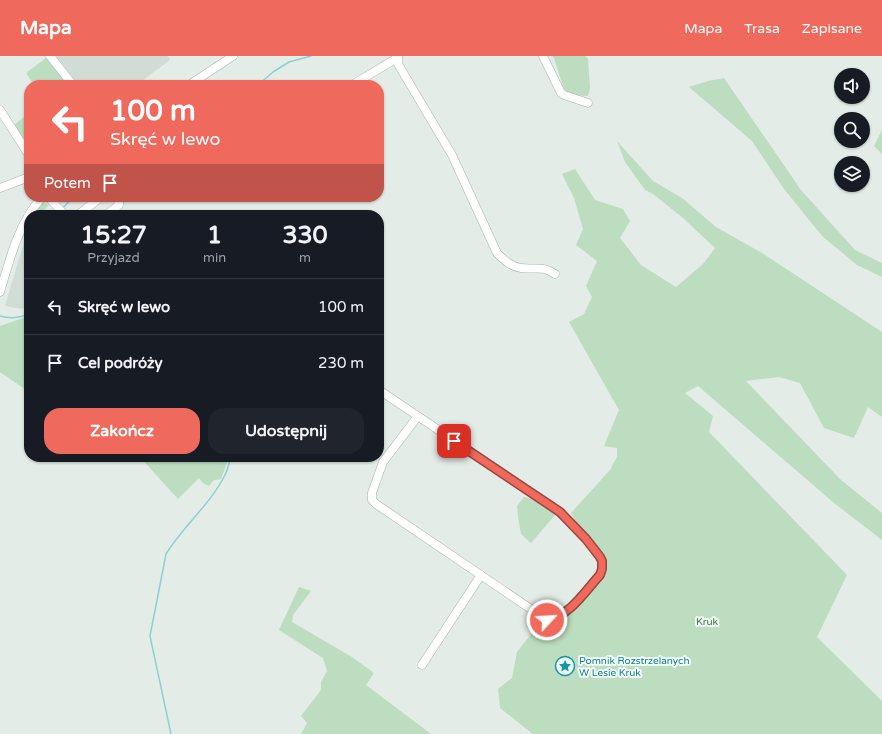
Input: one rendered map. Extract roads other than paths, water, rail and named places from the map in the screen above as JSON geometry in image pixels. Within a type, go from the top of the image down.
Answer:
[{"type":"street","points":[[50,56],[69,80]]},
{"type":"street","points":[[196,80],[232,56]]},
{"type":"street","points":[[543,56],[561,93],[588,103]]},
{"type":"street","points":[[360,80],[398,57]]},
{"type":"street","points":[[398,57],[398,64],[452,155],[497,253],[509,263],[519,268],[544,268],[555,274]]},
{"type":"street","points":[[0,110],[24,146]]},
{"type":"street","points":[[0,188],[24,179]]},
{"type":"street","points":[[32,210],[38,202]]},
{"type":"street","points":[[53,202],[61,210]]},
{"type":"street","points":[[84,210],[95,202]]},
{"type":"street","points":[[112,210],[119,205],[119,202]]},
{"type":"street","points":[[0,292],[20,230],[24,223]]},
{"type":"street","points":[[383,462],[372,493],[372,500],[382,509],[547,620],[560,615],[572,606],[600,575],[602,561],[586,539],[560,512],[384,393]]},
{"type":"street","points":[[384,461],[418,416]]},
{"type":"street","points":[[422,664],[481,575]]},
{"type":"waterway","points":[[264,80],[289,62],[311,56]]},
{"type":"waterway","points":[[62,209],[68,202]]},
{"type":"waterway","points":[[0,316],[14,318],[24,315]]},
{"type":"waterway","points":[[171,734],[150,636],[166,554],[180,534],[219,486],[226,473],[229,462]]},
{"type":"place","name":"Pomnik Rozstrzelanych W Lesie Kruk","points":[[565,666]]},
{"type":"park label","name":"Kruk","points":[[707,621]]}]
